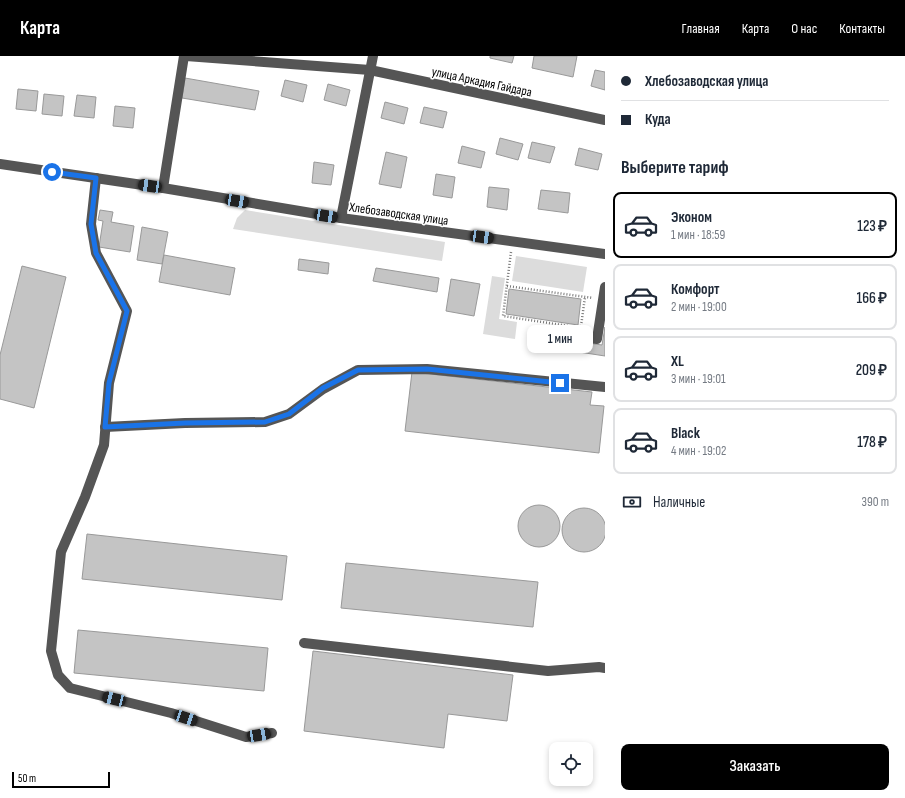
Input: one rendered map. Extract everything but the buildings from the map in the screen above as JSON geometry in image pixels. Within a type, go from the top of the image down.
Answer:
[{"type":"street","name":"улица Аркадия Гайдара","points":[[185,56],[370,70],[605,120]]},
{"type":"street","points":[[163,188],[185,56]]},
{"type":"street","points":[[341,218],[373,56]]},
{"type":"street","name":"Хлебозаводская улица","points":[[0,164],[163,188],[341,218],[605,254]]},
{"type":"street","points":[[96,178],[91,224],[96,253],[127,311],[109,383],[104,445],[85,498],[60,552],[51,651],[58,675],[70,688],[171,713],[246,737],[272,733]]},
{"type":"street","points":[[578,337],[597,339],[605,287]]},
{"type":"street","points":[[105,427],[185,423],[265,422],[289,414],[323,388],[358,370],[427,369],[605,387]]},
{"type":"street","points":[[304,643],[548,671],[599,667],[605,668]]},
{"type":"path","points":[[513,241],[503,316],[580,327],[584,297]]},
{"type":"path","points":[[507,286],[593,298]]},
{"type":"shaded area","points":[[245,210],[445,242],[442,261],[233,229],[237,218]]},
{"type":"shaded area","points":[[516,256],[587,267],[583,292],[512,281]]},
{"type":"shaded area","points":[[492,276],[505,278],[499,319],[517,322],[515,339],[483,334]]},
{"type":"route","points":[[52,172],[96,178],[91,224],[96,253],[127,311],[109,383],[105,427],[185,423],[265,422],[289,414],[323,388],[358,370],[427,369],[560,383]]}]
